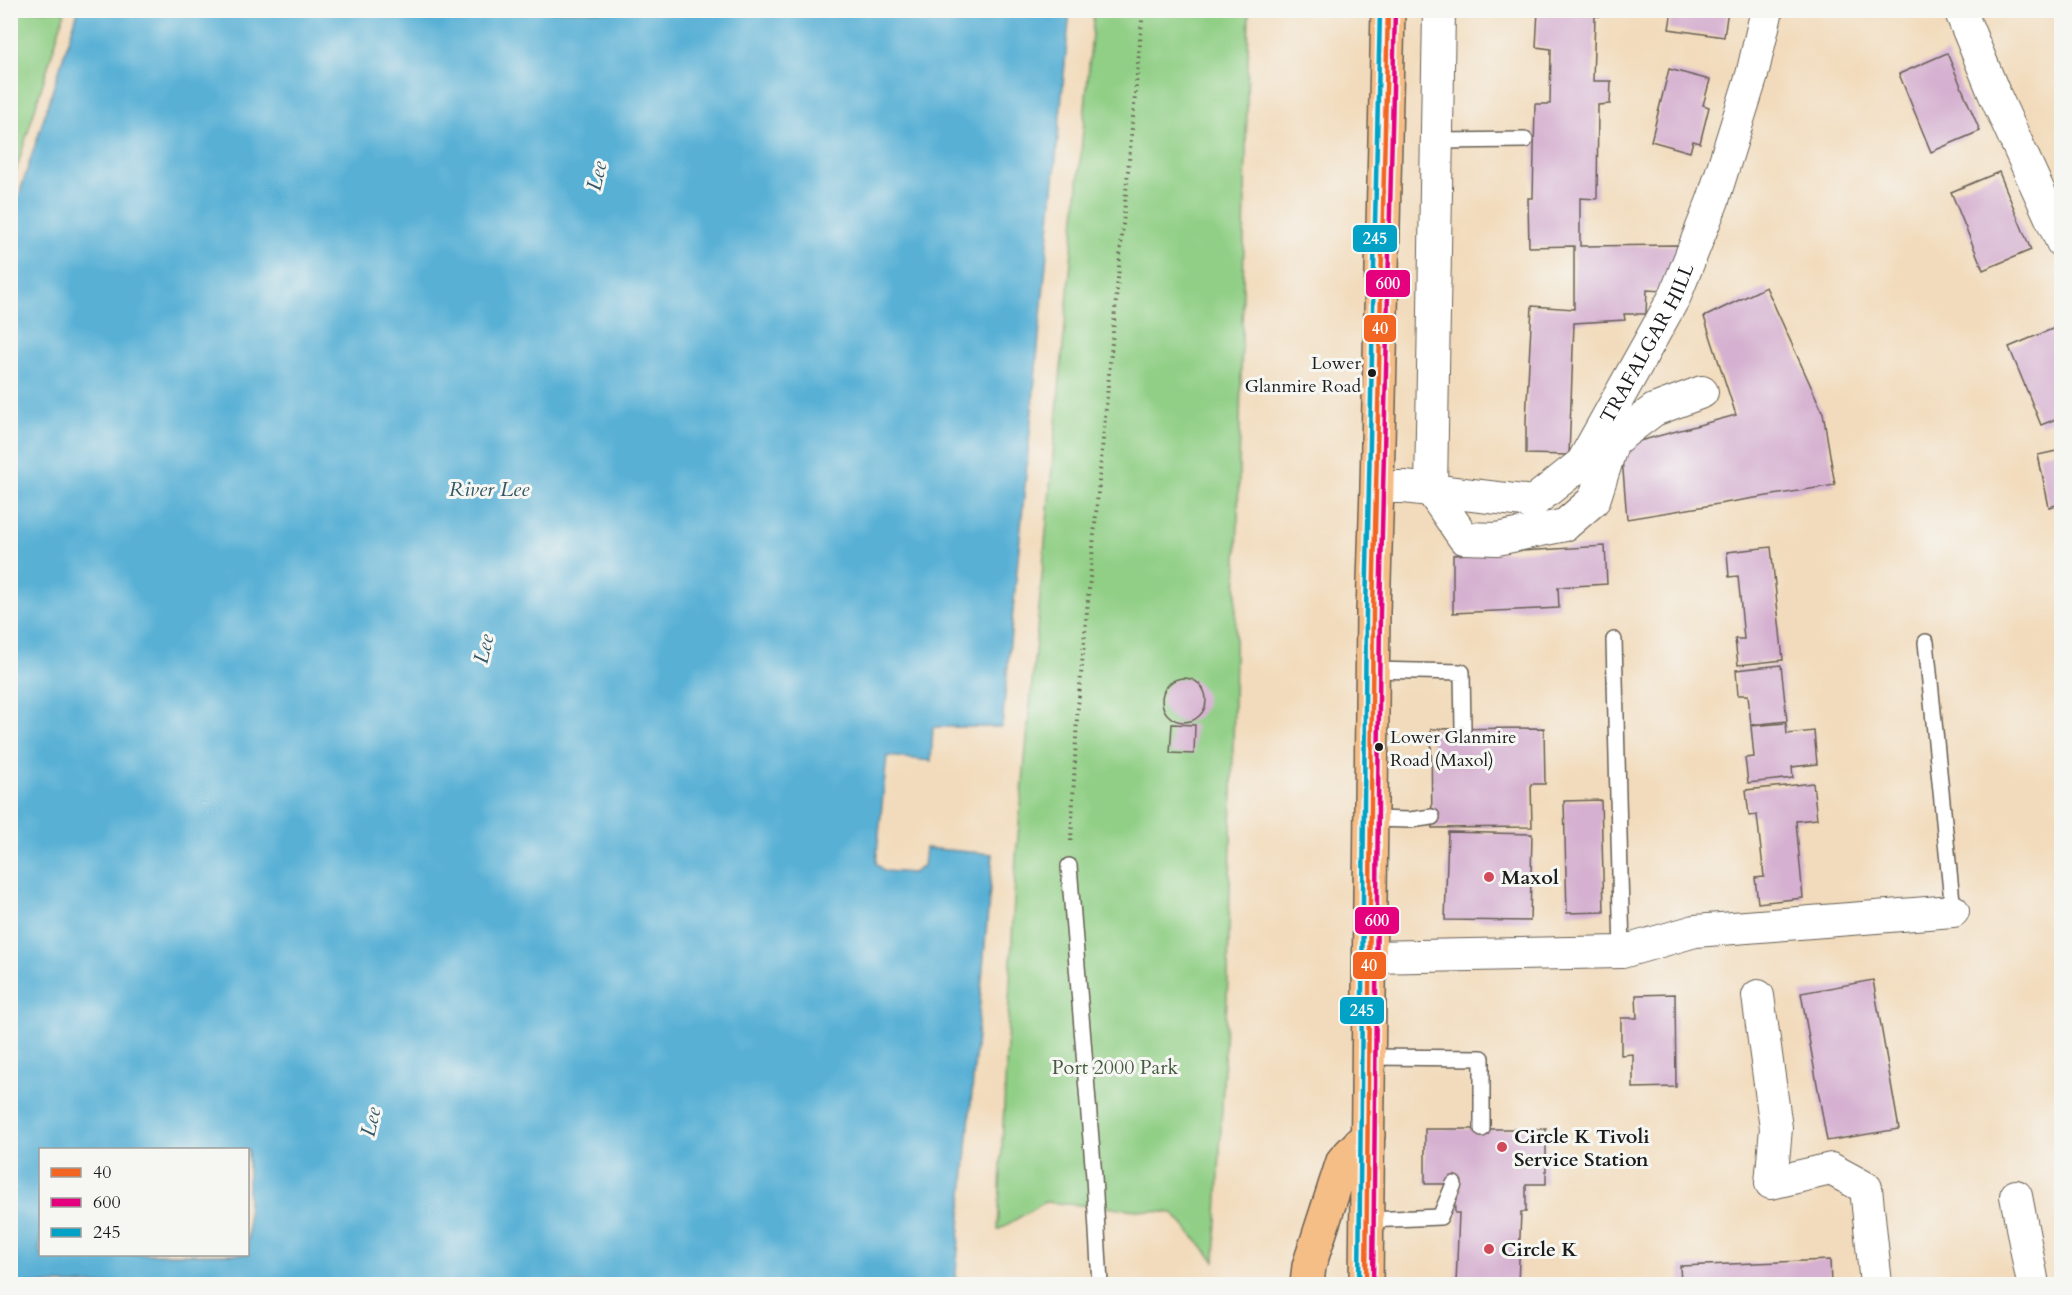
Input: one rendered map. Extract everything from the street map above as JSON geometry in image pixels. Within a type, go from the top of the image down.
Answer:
[{"type":"highway","points":[[1366,1284],[1372,670],[1388,10]]},
{"type":"highway","points":[[1307,1284],[1309,1266],[1343,1161],[1368,1135]]},
{"type":"street","points":[[1439,10],[1431,490],[1464,538],[1497,539],[1565,525],[1594,500],[1613,441],[1654,410],[1702,392]]},
{"type":"street","name":"TRAFALGAR HILL","points":[[1377,487],[1431,490],[1533,502],[1582,463],[1675,296],[1713,200],[1752,75],[1767,10]]},
{"type":"street","points":[[1960,10],[1994,93],[2061,242]]},
{"type":"street","points":[[1370,957],[1622,952],[1695,930],[1953,911]]},
{"type":"street","points":[[1758,996],[1776,1128],[1771,1183],[1831,1169],[1866,1188],[1876,1284]]},
{"type":"street","points":[[2016,1196],[2033,1284]]},
{"type":"lane","points":[[1438,141],[1525,140]]},
{"type":"lane","points":[[1614,640],[1622,952]]},
{"type":"lane","points":[[1926,642],[1953,911]]},
{"type":"lane","points":[[1372,670],[1462,672],[1463,729]]},
{"type":"lane","points":[[1371,819],[1410,820],[1432,817]]},
{"type":"lane","points":[[1069,866],[1094,1177],[1100,1284]]},
{"type":"lane","points":[[1368,1057],[1482,1058],[1482,1129]]},
{"type":"lane","points":[[1368,1220],[1440,1217],[1454,1184]]},
{"type":"path","points":[[1069,866],[1077,718],[1143,10]]},
{"type":"green space","points":[[10,11],[65,11],[11,187]]},
{"type":"green space","name":"Port 2000 Park","points":[[1094,11],[1249,11],[1228,976],[1215,1261],[1173,1213],[1045,1202],[998,1230],[1016,858]]},
{"type":"water","name":"River Lee","points":[[78,11],[1070,11],[1002,727],[933,727],[931,761],[887,756],[876,863],[884,871],[913,873],[923,866],[925,848],[993,854],[955,1284],[11,1284],[11,220]]},
{"type":"building","points":[[1538,10],[1607,10],[1607,16],[1595,16],[1593,81],[1611,81],[1610,104],[1598,105],[1597,199],[1580,198],[1580,246],[1678,245],[1664,291],[1647,290],[1646,314],[1624,314],[1625,320],[1574,323],[1569,455],[1526,454],[1532,306],[1574,309],[1574,246],[1529,247],[1528,198],[1533,198],[1535,104],[1550,104],[1551,49],[1536,47]]},
{"type":"building","points":[[1672,10],[1728,10],[1724,37],[1669,29]]},
{"type":"building","points":[[1877,10],[1896,10],[1881,18]]},
{"type":"building","points":[[1947,53],[1980,131],[1931,152],[1899,74]]},
{"type":"building","points":[[1669,69],[1710,80],[1703,105],[1709,107],[1700,143],[1693,141],[1690,152],[1651,141]]},
{"type":"building","points":[[1999,172],[2031,250],[1983,270],[1951,192]]},
{"type":"building","points":[[1766,287],[1823,413],[1835,485],[1627,519],[1621,446],[1736,415],[1704,317]]},
{"type":"building","points":[[2057,327],[2061,337],[2061,417],[2041,425],[2009,347]]},
{"type":"building","points":[[2061,450],[2061,504],[2049,507],[2038,455]]},
{"type":"building","points":[[1605,546],[1607,584],[1558,587],[1559,608],[1453,613],[1453,555]]},
{"type":"building","points":[[1771,547],[1783,660],[1738,665],[1735,639],[1744,639],[1738,576],[1729,577],[1727,552]]},
{"type":"building","points":[[1781,665],[1787,721],[1751,725],[1748,695],[1738,695],[1736,670]]},
{"type":"building","points":[[1184,678],[1193,679],[1200,684],[1205,691],[1205,709],[1200,716],[1193,721],[1184,722],[1175,721],[1168,716],[1163,709],[1162,700],[1163,691],[1168,684],[1175,679]]},
{"type":"building","points":[[1786,723],[1787,734],[1814,731],[1817,764],[1792,767],[1793,778],[1748,783],[1745,758],[1754,757],[1751,726]]},
{"type":"building","points":[[1172,724],[1195,725],[1194,754],[1170,753]]},
{"type":"building","points":[[1544,728],[1545,784],[1531,784],[1532,827],[1432,828],[1431,729]]},
{"type":"building","points":[[1813,783],[1817,819],[1796,821],[1803,898],[1758,903],[1755,878],[1764,877],[1757,815],[1749,816],[1746,790]]},
{"type":"building","points":[[1601,800],[1604,912],[1567,913],[1564,801]]},
{"type":"building","name":"Maxol","points":[[1448,832],[1532,834],[1530,921],[1445,920]]},
{"type":"building","points":[[1873,980],[1899,1129],[1827,1141],[1801,993]]},
{"type":"building","points":[[1675,994],[1676,1087],[1633,1088],[1633,1054],[1621,1055],[1621,1018],[1637,1018],[1636,995]]},
{"type":"building","points":[[1425,1129],[1546,1129],[1546,1184],[1526,1184],[1526,1212],[1521,1212],[1518,1284],[1456,1284],[1459,1213],[1455,1213],[1454,1184],[1425,1184]]},
{"type":"building","points":[[1830,1260],[1831,1284],[1681,1284],[1680,1266]]},
{"type":"transit line","name":"245","points":[[1359,1284],[1366,612],[1380,10]]},
{"type":"transit line","name":"40","points":[[1366,1284],[1373,612],[1388,10]]},
{"type":"transit line","name":"600","points":[[1373,1284],[1380,612],[1395,10]]},
{"type":"place","name":"Lower Glanmire Road","points":[[1372,373]]},
{"type":"place","name":"Lower Glanmire Road (Maxol)","points":[[1379,747]]},
{"type":"place","name":"Maxol","points":[[1489,877]]},
{"type":"place","name":"Circle K Tivoli Service Station","points":[[1502,1147]]},
{"type":"place","name":"Circle K","points":[[1489,1249]]},
{"type":"water label","name":"Lee","points":[[597,176]]},
{"type":"water label","name":"Lee","points":[[484,649]]},
{"type":"water label","name":"Lee","points":[[371,1122]]}]
